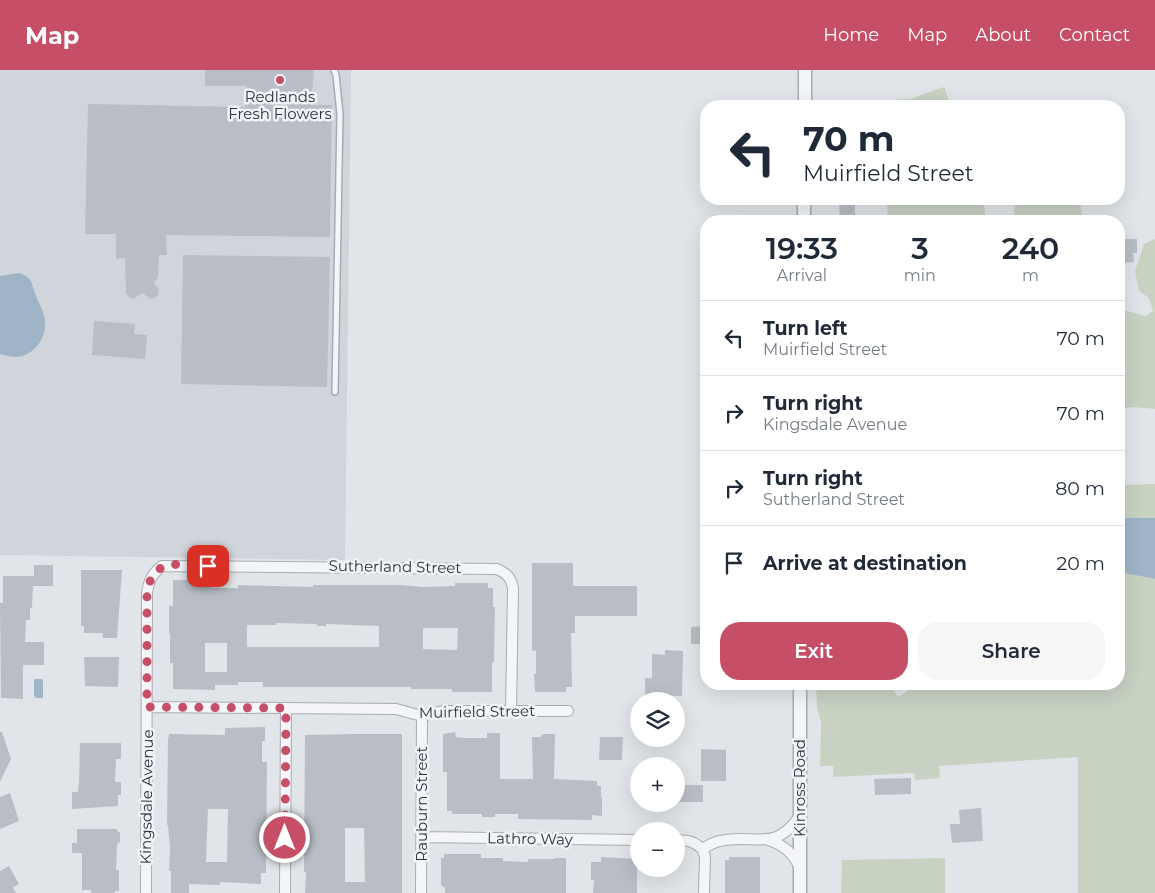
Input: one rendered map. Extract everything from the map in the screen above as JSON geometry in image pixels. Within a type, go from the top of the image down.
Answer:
[{"type":"street","points":[[805,70],[805,100]]},
{"type":"street","name":"Sutherland Street","points":[[149,581],[154,572],[162,566],[170,565],[497,569],[505,572],[511,580],[513,588],[511,711]]},
{"type":"street","name":"Kingsdale Avenue","points":[[146,893],[147,593],[149,581]]},
{"type":"street","name":"Kinross Road","points":[[800,690],[800,893]]},
{"type":"street","name":"Muirfield Street","points":[[147,707],[396,709],[422,716],[443,711],[568,711]]},
{"type":"street","points":[[284,893],[286,708]]},
{"type":"street","name":"Rauburn Street","points":[[422,716],[422,893]]},
{"type":"street","points":[[702,849],[722,840],[768,840],[788,832],[799,818]]},
{"type":"street","name":"Lathro Way","points":[[422,838],[630,840]]},
{"type":"street","points":[[685,840],[696,843],[702,849],[705,856],[704,893]]},
{"type":"street","points":[[768,840],[786,848],[796,860],[800,869]]},
{"type":"lane","points":[[334,70],[340,114],[335,392]]},
{"type":"shaded area","points":[[0,70],[351,70],[345,560],[0,555]]},
{"type":"green space","points":[[944,87],[949,100],[893,100],[910,99]]},
{"type":"green space","points":[[887,205],[984,205],[985,215],[888,215]]},
{"type":"green space","points":[[1015,205],[1081,205],[1082,215],[1014,215]]},
{"type":"green space","points":[[1155,239],[1155,409],[1125,408],[1125,311],[1146,316],[1153,311],[1149,298],[1139,291],[1135,271],[1144,244]]},
{"type":"green space","points":[[1155,484],[1155,518],[1125,518],[1125,485]]},
{"type":"green space","points":[[1125,573],[1155,579],[1155,893],[1078,893],[1078,757],[939,766],[940,778],[915,780],[914,773],[833,777],[833,766],[820,766],[821,721],[817,709],[816,690],[894,690],[898,697],[909,690],[1125,690]]},
{"type":"green space","points":[[945,858],[945,893],[841,893],[842,860]]},
{"type":"water","points":[[19,273],[30,279],[44,314],[45,326],[43,337],[32,351],[13,357],[0,354],[0,276]]},
{"type":"water","points":[[1125,518],[1155,518],[1155,579],[1125,573]]},
{"type":"water","points":[[34,679],[42,679],[43,681],[43,698],[36,698],[34,696]]},
{"type":"building","points":[[205,70],[314,70],[311,105],[332,105],[330,237],[166,235],[167,255],[159,255],[158,277],[154,283],[159,289],[158,296],[151,299],[142,293],[135,298],[130,298],[126,293],[125,258],[116,259],[116,234],[85,234],[88,104],[245,107],[247,86],[205,86]]},
{"type":"building","points":[[839,205],[855,205],[855,215],[840,215]]},
{"type":"building","points":[[1125,239],[1137,239],[1137,253],[1133,253],[1134,262],[1125,263]]},
{"type":"building","points":[[183,255],[330,257],[327,387],[181,384]]},
{"type":"building","points":[[94,321],[135,324],[134,334],[147,335],[145,359],[92,355]]},
{"type":"building","points":[[532,563],[573,563],[573,586],[637,586],[637,616],[575,616],[575,633],[571,633],[572,687],[566,687],[566,692],[535,692],[536,651],[532,650]]},
{"type":"building","points":[[34,565],[53,565],[53,586],[33,586],[30,620],[26,620],[25,642],[44,642],[44,665],[23,665],[23,699],[1,698],[0,603],[3,603],[3,576],[34,576]]},
{"type":"building","points":[[81,570],[122,570],[117,638],[103,638],[103,633],[84,633],[84,626],[81,626]]},
{"type":"building","points":[[173,580],[211,580],[211,588],[238,588],[238,585],[313,587],[313,585],[401,585],[422,587],[455,586],[455,583],[488,583],[488,588],[493,588],[493,607],[495,607],[492,692],[452,692],[452,689],[411,689],[411,687],[263,687],[263,682],[238,682],[238,685],[215,685],[215,690],[173,689],[173,663],[170,663],[169,606],[173,606]],"holes":[[[276,623],[317,624],[317,626],[326,626],[326,624],[379,626],[379,647],[247,647],[247,625],[276,625]],[[423,628],[458,628],[457,650],[423,649]],[[205,643],[227,643],[227,672],[205,672]]]},
{"type":"building","points":[[700,626],[700,644],[691,644],[691,627]]},
{"type":"building","points":[[665,650],[683,651],[682,692],[645,692],[645,678],[652,678],[652,654],[665,655]]},
{"type":"building","points":[[84,657],[119,657],[118,687],[85,686]]},
{"type":"building","points":[[265,727],[265,741],[262,741],[262,762],[267,762],[266,873],[261,873],[261,884],[220,882],[220,885],[189,884],[189,893],[171,893],[171,871],[169,871],[170,847],[167,825],[168,737],[169,734],[225,735],[225,728]],"holes":[[[208,809],[228,809],[227,862],[206,862]]]},
{"type":"building","points":[[0,732],[2,732],[11,759],[0,782]]},
{"type":"building","points":[[455,732],[456,737],[466,738],[487,738],[487,733],[500,733],[500,779],[533,779],[532,737],[555,734],[554,779],[597,781],[597,786],[601,786],[602,816],[592,815],[592,820],[518,819],[518,814],[495,814],[495,817],[482,817],[482,814],[452,814],[452,811],[447,811],[447,772],[443,772],[443,734]]},
{"type":"building","points":[[402,734],[402,893],[305,893],[305,735]],"holes":[[[345,828],[364,828],[365,882],[345,882]]]},
{"type":"building","points":[[600,737],[623,737],[622,760],[599,760]]},
{"type":"building","points":[[80,743],[121,743],[121,759],[116,759],[115,782],[121,782],[121,795],[118,795],[118,806],[72,809],[72,792],[78,792]]},
{"type":"building","points":[[701,749],[726,750],[726,781],[701,781]]},
{"type":"building","points":[[911,778],[911,794],[875,795],[874,779]]},
{"type":"building","points":[[685,785],[703,785],[703,802],[685,802]]},
{"type":"building","points":[[10,793],[19,821],[0,829],[0,797]]},
{"type":"building","points":[[981,808],[983,841],[952,843],[950,824],[960,824],[959,810]]},
{"type":"building","points":[[77,829],[117,829],[120,832],[120,843],[118,842],[117,846],[116,870],[119,870],[119,891],[115,891],[115,893],[91,893],[91,890],[82,890],[82,853],[72,853],[72,843],[77,843]]},
{"type":"building","points":[[444,854],[481,854],[481,858],[503,858],[503,861],[528,862],[528,859],[566,858],[566,893],[445,893],[445,888],[441,885],[441,858],[444,858]]},
{"type":"building","points":[[601,857],[630,859],[630,877],[637,877],[637,893],[593,893],[594,880],[591,880],[591,862],[601,862]]},
{"type":"building","points":[[729,857],[760,857],[760,893],[725,893],[725,860],[729,860]]},
{"type":"building","points":[[9,866],[19,884],[13,887],[16,893],[0,893],[0,871]]},
{"type":"place","name":"Redlands Fresh Flowers","points":[[280,80]]},
{"type":"route","points":[[208,566],[162,566],[154,572],[149,581],[147,593],[147,707],[286,708],[285,838]]}]
